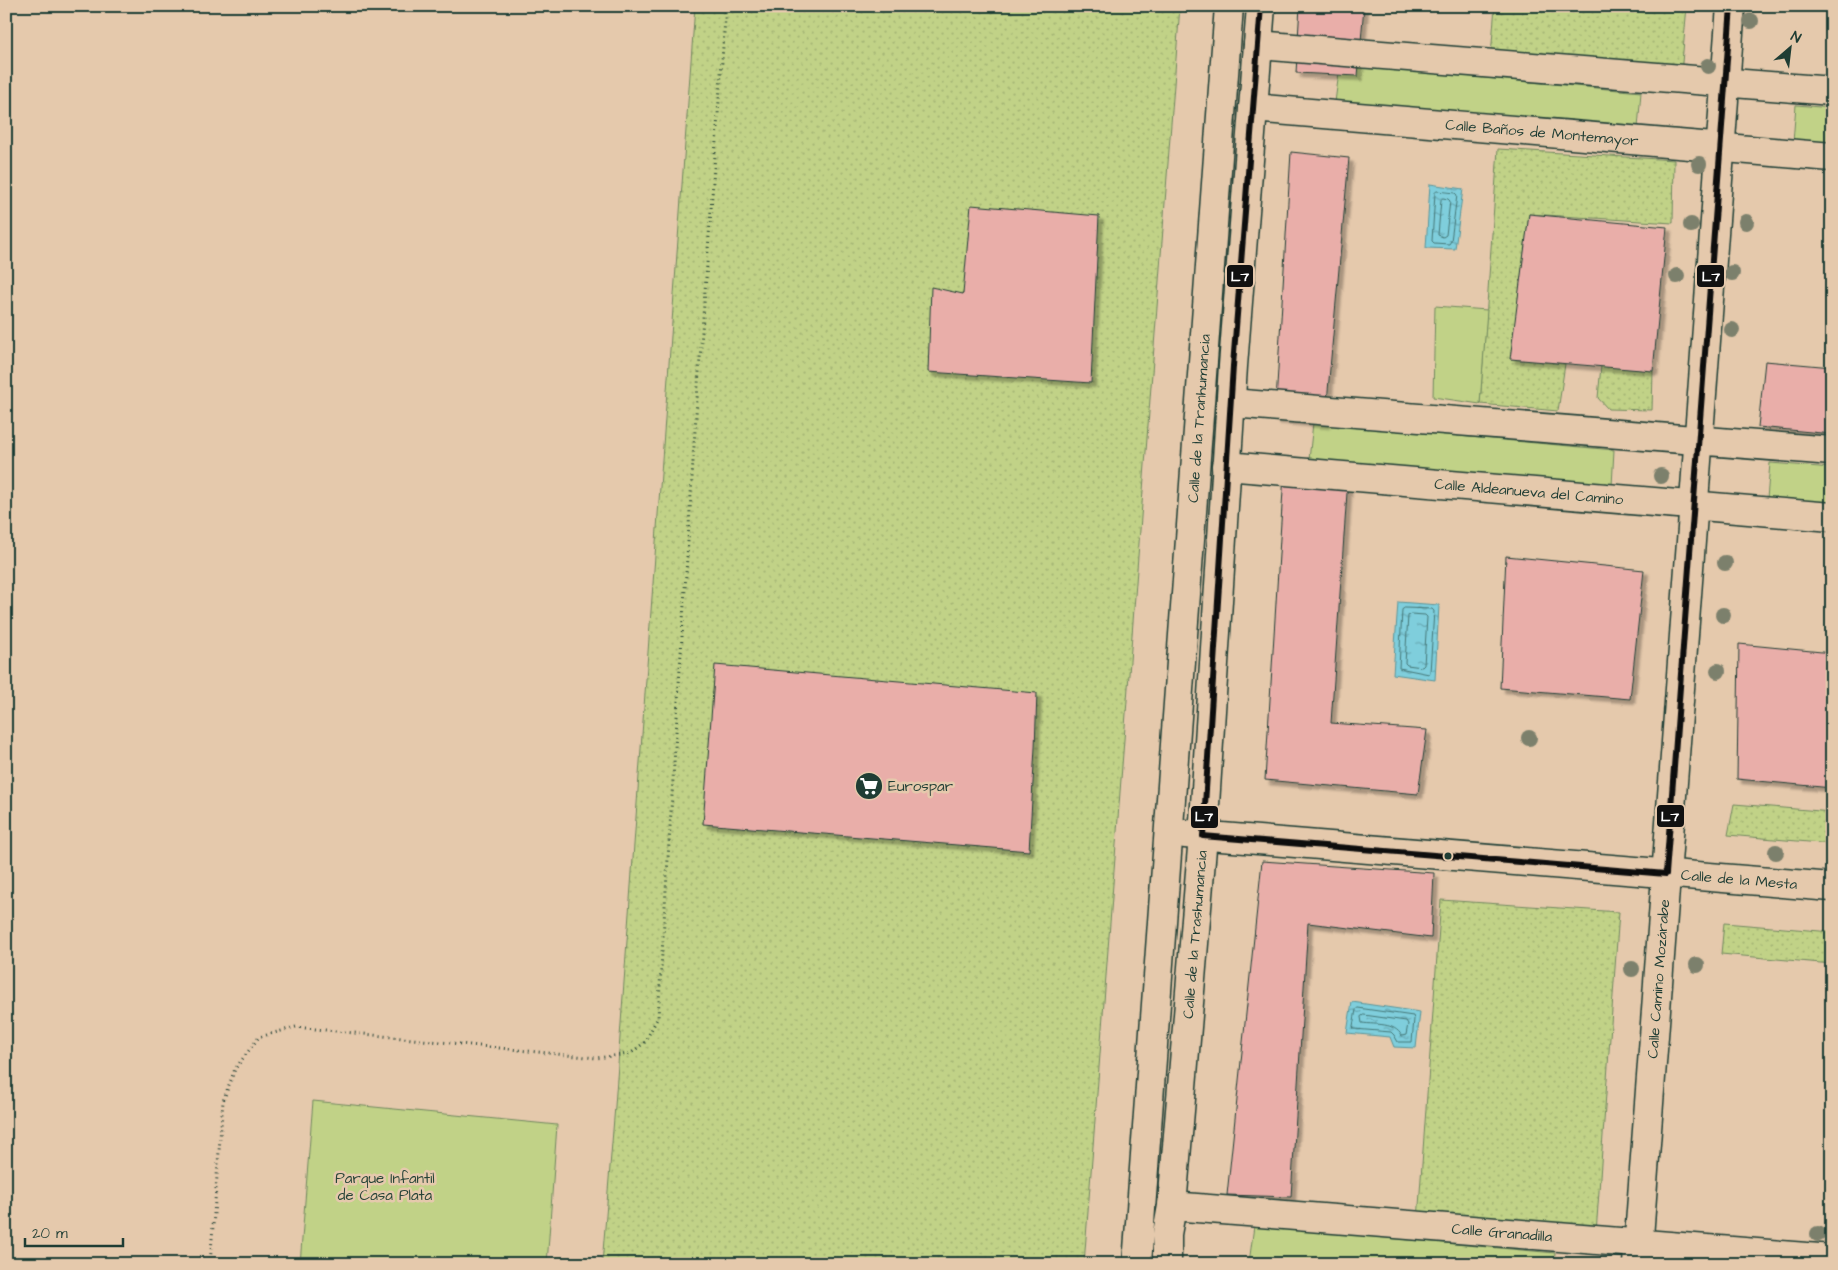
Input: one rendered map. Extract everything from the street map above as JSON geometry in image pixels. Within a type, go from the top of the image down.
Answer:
[{"type":"street","name":"Calle de la Tranhumancia","points":[[1169,832],[1229,6]]},
{"type":"street","name":"Calle de la Trashumancia","points":[[1167,1264],[1166,1234],[1172,1206],[1202,836],[1226,466],[1261,6]]},
{"type":"street","name":"Calle Camino Mozárabe","points":[[1638,1254],[1730,6]]},
{"type":"street","points":[[1258,45],[1832,91]]},
{"type":"street","name":"Calle Baños de Montemayor","points":[[1253,108],[1832,157]]},
{"type":"street","points":[[1232,403],[1832,451]]},
{"type":"street","name":"Calle Aldeanueva del Camino","points":[[1226,466],[1832,517]]},
{"type":"street","name":"Calle de la Mesta","points":[[1169,832],[1832,887]]},
{"type":"street","name":"Calle de la Trashumancia","points":[[1137,1264],[1169,832]]},
{"type":"street","name":"Calle Granadilla","points":[[1172,1206],[1638,1254],[1832,1259]]},
{"type":"path","points":[[210,1264],[223,1101],[235,1069],[259,1037],[296,1027],[596,1058],[630,1054],[645,1042],[658,1017],[697,399],[726,6]]},
{"type":"green space","points":[[695,6],[1180,6],[1084,1264],[602,1264]]},
{"type":"green space","points":[[1495,6],[1687,6],[1681,74],[1491,56]]},
{"type":"green space","points":[[1340,65],[1641,92],[1638,128],[1335,102]]},
{"type":"green space","points":[[1796,105],[1832,108],[1832,145],[1793,142]]},
{"type":"green space","points":[[1498,149],[1674,160],[1673,223],[1529,214],[1511,359],[1565,364],[1558,411],[1480,404]]},
{"type":"green space","points":[[1435,306],[1487,310],[1480,404],[1433,397]]},
{"type":"green space","points":[[1601,366],[1653,371],[1652,410],[1608,409],[1598,398]]},
{"type":"green space","points":[[1313,423],[1614,450],[1612,486],[1309,460]]},
{"type":"green space","points":[[1770,463],[1832,468],[1832,505],[1767,499]]},
{"type":"green space","points":[[1734,804],[1832,812],[1832,844],[1728,835]]},
{"type":"green space","points":[[1441,900],[1619,912],[1596,1233],[1418,1220]]},
{"type":"green space","points":[[1724,923],[1832,932],[1832,964],[1721,954]]},
{"type":"green space","name":"Parque Infantil de Casa Plata","points":[[313,1101],[557,1125],[547,1264],[300,1264]]},
{"type":"green space","points":[[1254,1226],[1555,1253],[1554,1264],[1249,1263]]},
{"type":"water","points":[[1430,184],[1463,189],[1455,249],[1426,248]]},
{"type":"water","points":[[1398,602],[1439,605],[1435,680],[1393,674]]},
{"type":"water","points":[[1352,1002],[1420,1012],[1416,1048],[1394,1047],[1390,1037],[1347,1033]]},
{"type":"building","points":[[1300,6],[1364,6],[1358,76],[1296,73]]},
{"type":"building","points":[[1291,152],[1349,158],[1325,424],[1275,419]]},
{"type":"building","points":[[971,205],[1099,216],[1091,383],[928,372],[931,287],[963,294]]},
{"type":"building","points":[[1529,214],[1667,227],[1653,371],[1510,359]]},
{"type":"building","points":[[1765,361],[1832,367],[1832,434],[1758,427]]},
{"type":"building","points":[[1285,458],[1349,464],[1331,723],[1427,730],[1418,794],[1265,780]]},
{"type":"building","points":[[1506,556],[1644,570],[1630,699],[1500,688]]},
{"type":"building","points":[[1739,644],[1832,653],[1832,788],[1737,779]]},
{"type":"building","name":"Eurospar","points":[[715,665],[1037,693],[1029,851],[703,824]]},
{"type":"building","points":[[1262,861],[1434,873],[1431,938],[1308,923],[1291,1197],[1227,1195]]},
{"type":"transit line","name":"L7","points":[[1261,6],[1233,366],[1203,836],[1666,874],[1731,6]]},
{"type":"place","name":"Eurospar","points":[[869,786]]}]
